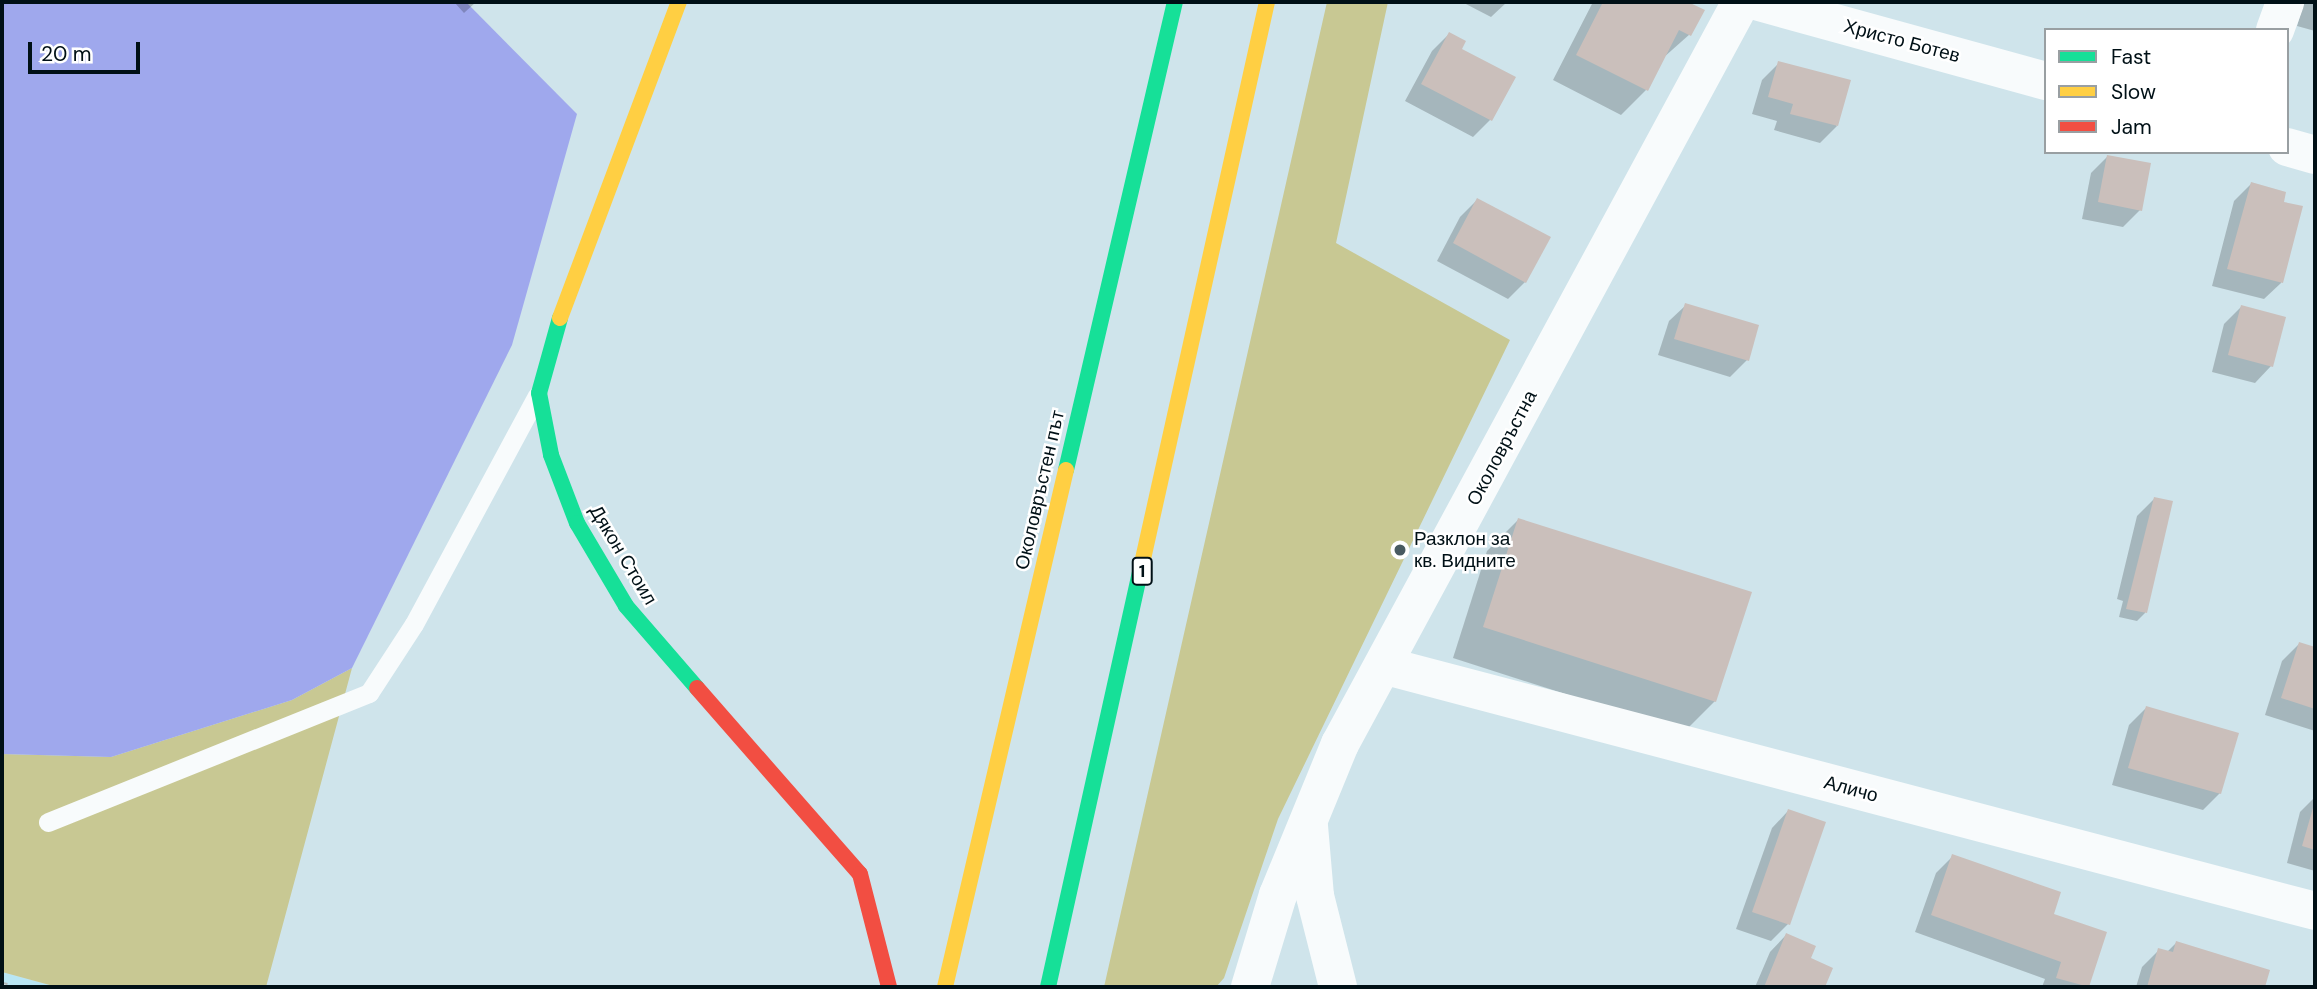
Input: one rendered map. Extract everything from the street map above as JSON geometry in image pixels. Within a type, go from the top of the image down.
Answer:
[{"type":"main road","name":"Дякон Стоил","points":[[679,2],[555,328],[539,393],[551,456],[577,523],[626,606],[860,874],[889,987]]},
{"type":"main road","name":"Околовръстен път","points":[[945,987],[1175,2]]},
{"type":"main road","name":"1","points":[[1048,987],[1267,2]]},
{"type":"street","name":"Околовръстна","points":[[1338,987],[1315,896],[1308,813],[1340,744],[1386,666],[1741,2]]},
{"type":"street","name":"Христо Ботев","points":[[1759,2],[2044,80]]},
{"type":"street","points":[[2276,28],[2285,2]]},
{"type":"street","points":[[2289,148],[2315,155]]},
{"type":"street","name":"Аличо","points":[[1386,666],[2315,911]]},
{"type":"street","points":[[1250,987],[1308,813]]},
{"type":"lane","points":[[48,822],[369,693],[414,624],[539,393]]},
{"type":"shaded area","points":[[2,972],[56,987],[2,987]]},
{"type":"green space","points":[[1327,2],[1388,2],[1336,243],[1510,340],[1278,819],[1224,978],[1216,987],[1104,987]]},
{"type":"green space","points":[[352,668],[266,987],[57,987],[2,972],[2,754],[111,757],[292,700]]},
{"type":"water","points":[[2,2],[466,2],[577,114],[512,345],[352,668],[292,700],[111,757],[2,754]]},
{"type":"building","points":[[1603,2],[1688,2],[1705,10],[1691,36],[1679,30],[1648,91],[1576,55]]},
{"type":"building","points":[[1449,32],[1466,41],[1462,49],[1516,77],[1492,121],[1421,84]]},
{"type":"building","points":[[1778,61],[1851,80],[1838,126],[1790,114],[1793,104],[1768,97]]},
{"type":"building","points":[[2107,155],[2151,163],[2142,211],[2098,202]]},
{"type":"building","points":[[2251,182],[2286,192],[2284,202],[2303,206],[2283,283],[2227,269]]},
{"type":"building","points":[[1477,198],[1551,237],[1526,283],[1453,243]]},
{"type":"building","points":[[1685,303],[1759,325],[1749,361],[1674,339]]},
{"type":"building","points":[[2241,305],[2286,317],[2273,367],[2228,355]]},
{"type":"building","points":[[2154,497],[2173,501],[2147,613],[2126,609]]},
{"type":"building","points":[[1518,518],[1752,592],[1716,702],[1483,627]]},
{"type":"building","points":[[2299,642],[2315,647],[2315,709],[2281,698]]},
{"type":"building","points":[[2146,706],[2239,733],[2221,794],[2128,768]]},
{"type":"building","points":[[2315,801],[2315,850],[2302,846]]},
{"type":"building","points":[[1788,809],[1826,822],[1790,925],[1752,912]]},
{"type":"building","points":[[1952,854],[2061,892],[2054,914],[2107,932],[2089,987],[2056,978],[2061,962],[1931,915]]},
{"type":"building","points":[[1786,933],[1816,946],[1811,958],[1833,968],[1825,987],[1764,987]]},
{"type":"building","points":[[2176,941],[2270,970],[2265,987],[2147,987],[2158,948],[2173,952]]},
{"type":"railway","points":[[2,986],[7,987]]},
{"type":"traffic: fast","points":[[1066,470],[1175,2]]},
{"type":"traffic: fast","points":[[560,318],[539,393],[551,455],[577,523],[626,606],[697,688]]},
{"type":"traffic: fast","points":[[1048,987],[1141,568]]},
{"type":"traffic: slow","points":[[560,318],[679,2]]},
{"type":"traffic: slow","points":[[1141,568],[1267,2]]},
{"type":"traffic: slow","points":[[945,987],[1066,470]]},
{"type":"traffic: jam","points":[[697,688],[860,874],[889,987]]},
{"type":"place","name":"Разклон за кв. Видните","points":[[1400,550]]}]
